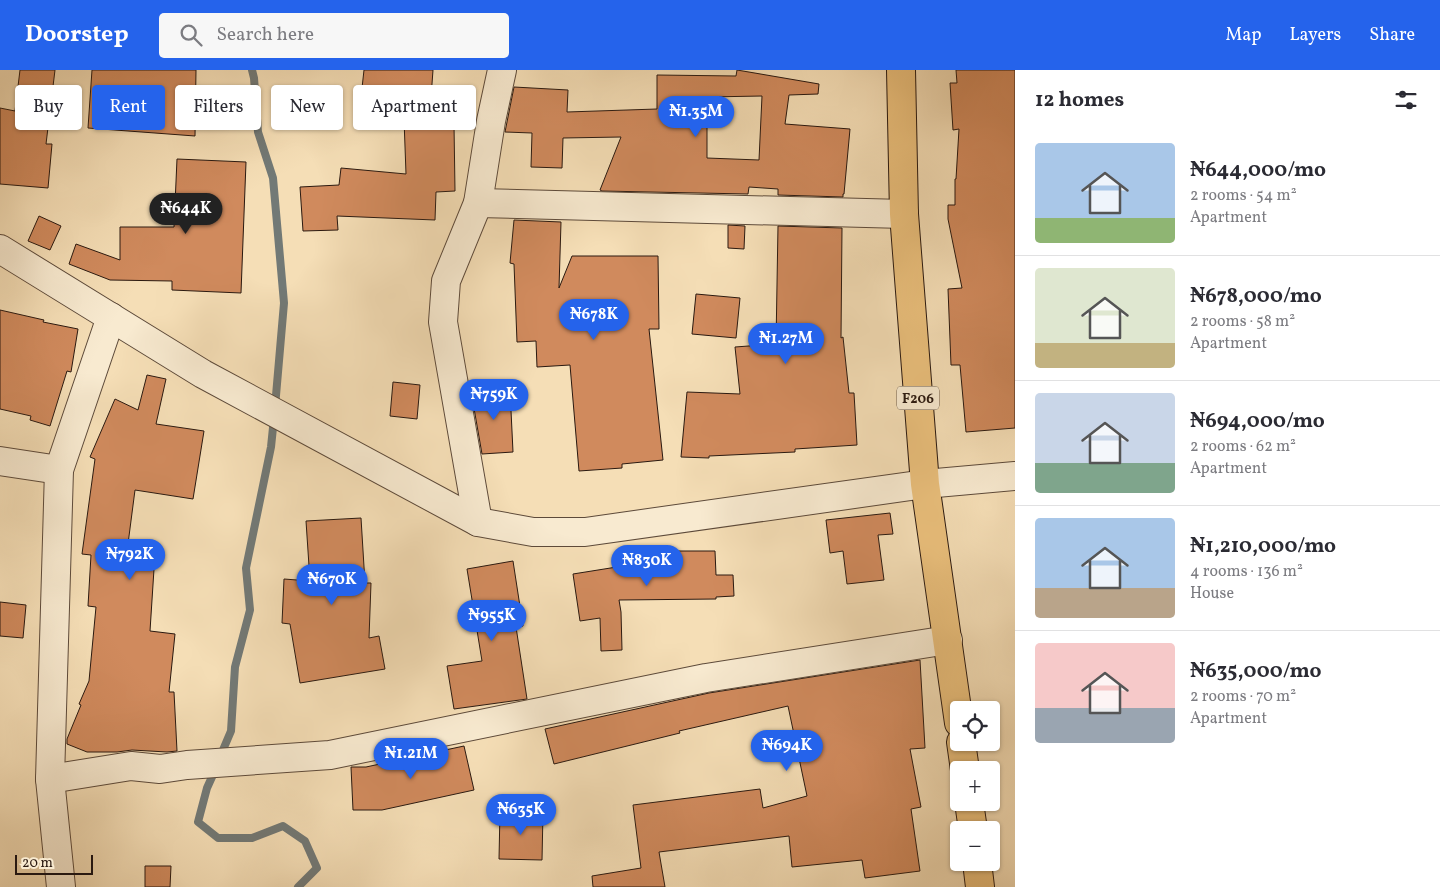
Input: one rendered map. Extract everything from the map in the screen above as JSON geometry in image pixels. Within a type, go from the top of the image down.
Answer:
[{"type":"main road","name":"F206","points":[[901,70],[904,214],[925,484],[956,701]]},
{"type":"main road","points":[[978,871],[980,887]]},
{"type":"street","points":[[478,522],[443,322],[446,281],[478,203],[491,121],[502,70]]},
{"type":"street","points":[[478,203],[904,214]]},
{"type":"street","points":[[0,249],[202,374],[478,522],[532,532],[585,532],[925,484],[1015,476]]},
{"type":"street","points":[[61,887],[50,779],[59,470],[111,317]]},
{"type":"street","points":[[0,461],[59,470]]},
{"type":"street","points":[[50,779],[131,766],[160,769],[188,765],[330,755],[706,678],[948,640]]},
{"type":"building","points":[[20,70],[55,70],[53,85],[18,85]]},
{"type":"building","points":[[92,70],[196,70],[196,85],[175,85],[175,130],[195,130],[195,136],[115,130],[165,130],[165,85],[92,85],[92,128],[88,128]]},
{"type":"building","points":[[364,70],[433,70],[432,85],[362,85]]},
{"type":"building","points":[[737,70],[819,84],[818,94],[789,95],[785,124],[850,129],[843,197],[778,195],[778,189],[749,187],[748,194],[602,191],[600,190],[621,137],[563,138],[562,168],[531,167],[532,133],[505,132],[514,87],[568,90],[567,112],[657,109],[657,75],[736,76]],"holes":[[[762,96],[759,160],[707,158],[707,97]]]},
{"type":"building","points":[[956,70],[1015,70],[1015,428],[966,432],[960,365],[951,365],[948,289],[962,288],[948,219],[948,205],[955,205],[959,129],[953,130],[950,83],[957,83]]},
{"type":"building","points":[[0,108],[15,111],[15,130],[48,130],[46,144],[52,144],[48,188],[0,184]]},
{"type":"building","points":[[404,130],[454,130],[455,191],[436,192],[435,220],[337,216],[338,230],[303,231],[300,187],[339,185],[341,168],[406,174]]},
{"type":"building","points":[[177,159],[246,162],[241,293],[172,290],[172,281],[110,280],[69,264],[76,244],[120,260],[120,227],[174,227]]},
{"type":"building","points":[[39,216],[61,226],[50,250],[28,241]]},
{"type":"building","points":[[514,220],[561,222],[559,288],[572,256],[658,256],[659,329],[649,329],[663,460],[622,464],[622,468],[579,471],[570,365],[537,367],[536,341],[517,342],[514,264],[510,263]]},
{"type":"building","points":[[728,225],[745,226],[744,249],[728,248]]},
{"type":"building","points":[[778,226],[842,228],[841,338],[843,337],[849,393],[854,393],[857,445],[795,449],[795,452],[709,456],[709,458],[681,457],[687,392],[740,394],[735,347],[776,344]]},
{"type":"building","points":[[696,294],[740,298],[736,338],[692,334]]},
{"type":"building","points":[[0,310],[78,329],[71,372],[67,371],[50,426],[30,420],[31,416],[0,409]]},
{"type":"building","points":[[147,375],[166,379],[156,424],[204,431],[193,499],[135,490],[125,567],[154,569],[150,631],[175,634],[169,692],[174,692],[177,751],[87,752],[67,744],[67,739],[89,681],[96,607],[88,606],[91,555],[82,554],[95,459],[90,457],[115,399],[138,410]]},
{"type":"building","points":[[393,382],[420,385],[417,419],[390,416]]},
{"type":"building","points":[[510,390],[513,452],[482,454],[471,391]]},
{"type":"building","points":[[890,513],[893,534],[878,535],[884,580],[847,584],[843,551],[830,553],[826,520]]},
{"type":"building","points":[[361,518],[365,583],[371,583],[369,638],[379,636],[385,669],[300,683],[290,624],[282,623],[284,579],[310,581],[306,521]]},
{"type":"building","points":[[648,551],[715,551],[716,575],[733,575],[734,596],[716,597],[716,599],[619,600],[622,650],[601,651],[600,618],[580,621],[573,574],[648,562]]},
{"type":"building","points":[[513,561],[523,626],[516,627],[527,699],[454,709],[447,666],[482,661],[467,569]]},
{"type":"building","points":[[0,602],[26,605],[23,638],[0,636]]},
{"type":"building","points":[[920,660],[925,748],[910,749],[921,807],[911,809],[920,871],[865,878],[862,860],[792,867],[789,836],[659,852],[665,887],[593,887],[592,876],[641,868],[633,805],[760,789],[763,808],[807,796],[788,706],[679,731],[680,733],[554,764],[545,729],[709,693]]},
{"type":"building","points":[[464,746],[474,790],[382,810],[353,810],[351,767],[366,767]]},
{"type":"building","points":[[500,811],[543,812],[542,860],[499,859]]},
{"type":"building","points":[[145,866],[171,866],[170,887],[145,887]]},
{"type":"waterway","points":[[252,70],[258,132],[273,178],[284,303],[275,407]]},
{"type":"waterway","points":[[220,757],[231,731],[235,667],[250,610],[246,568],[271,447],[274,418]]},
{"type":"waterway","points":[[216,768],[207,788],[198,822],[218,838],[252,838],[283,826],[305,841],[317,868],[298,887]]}]
